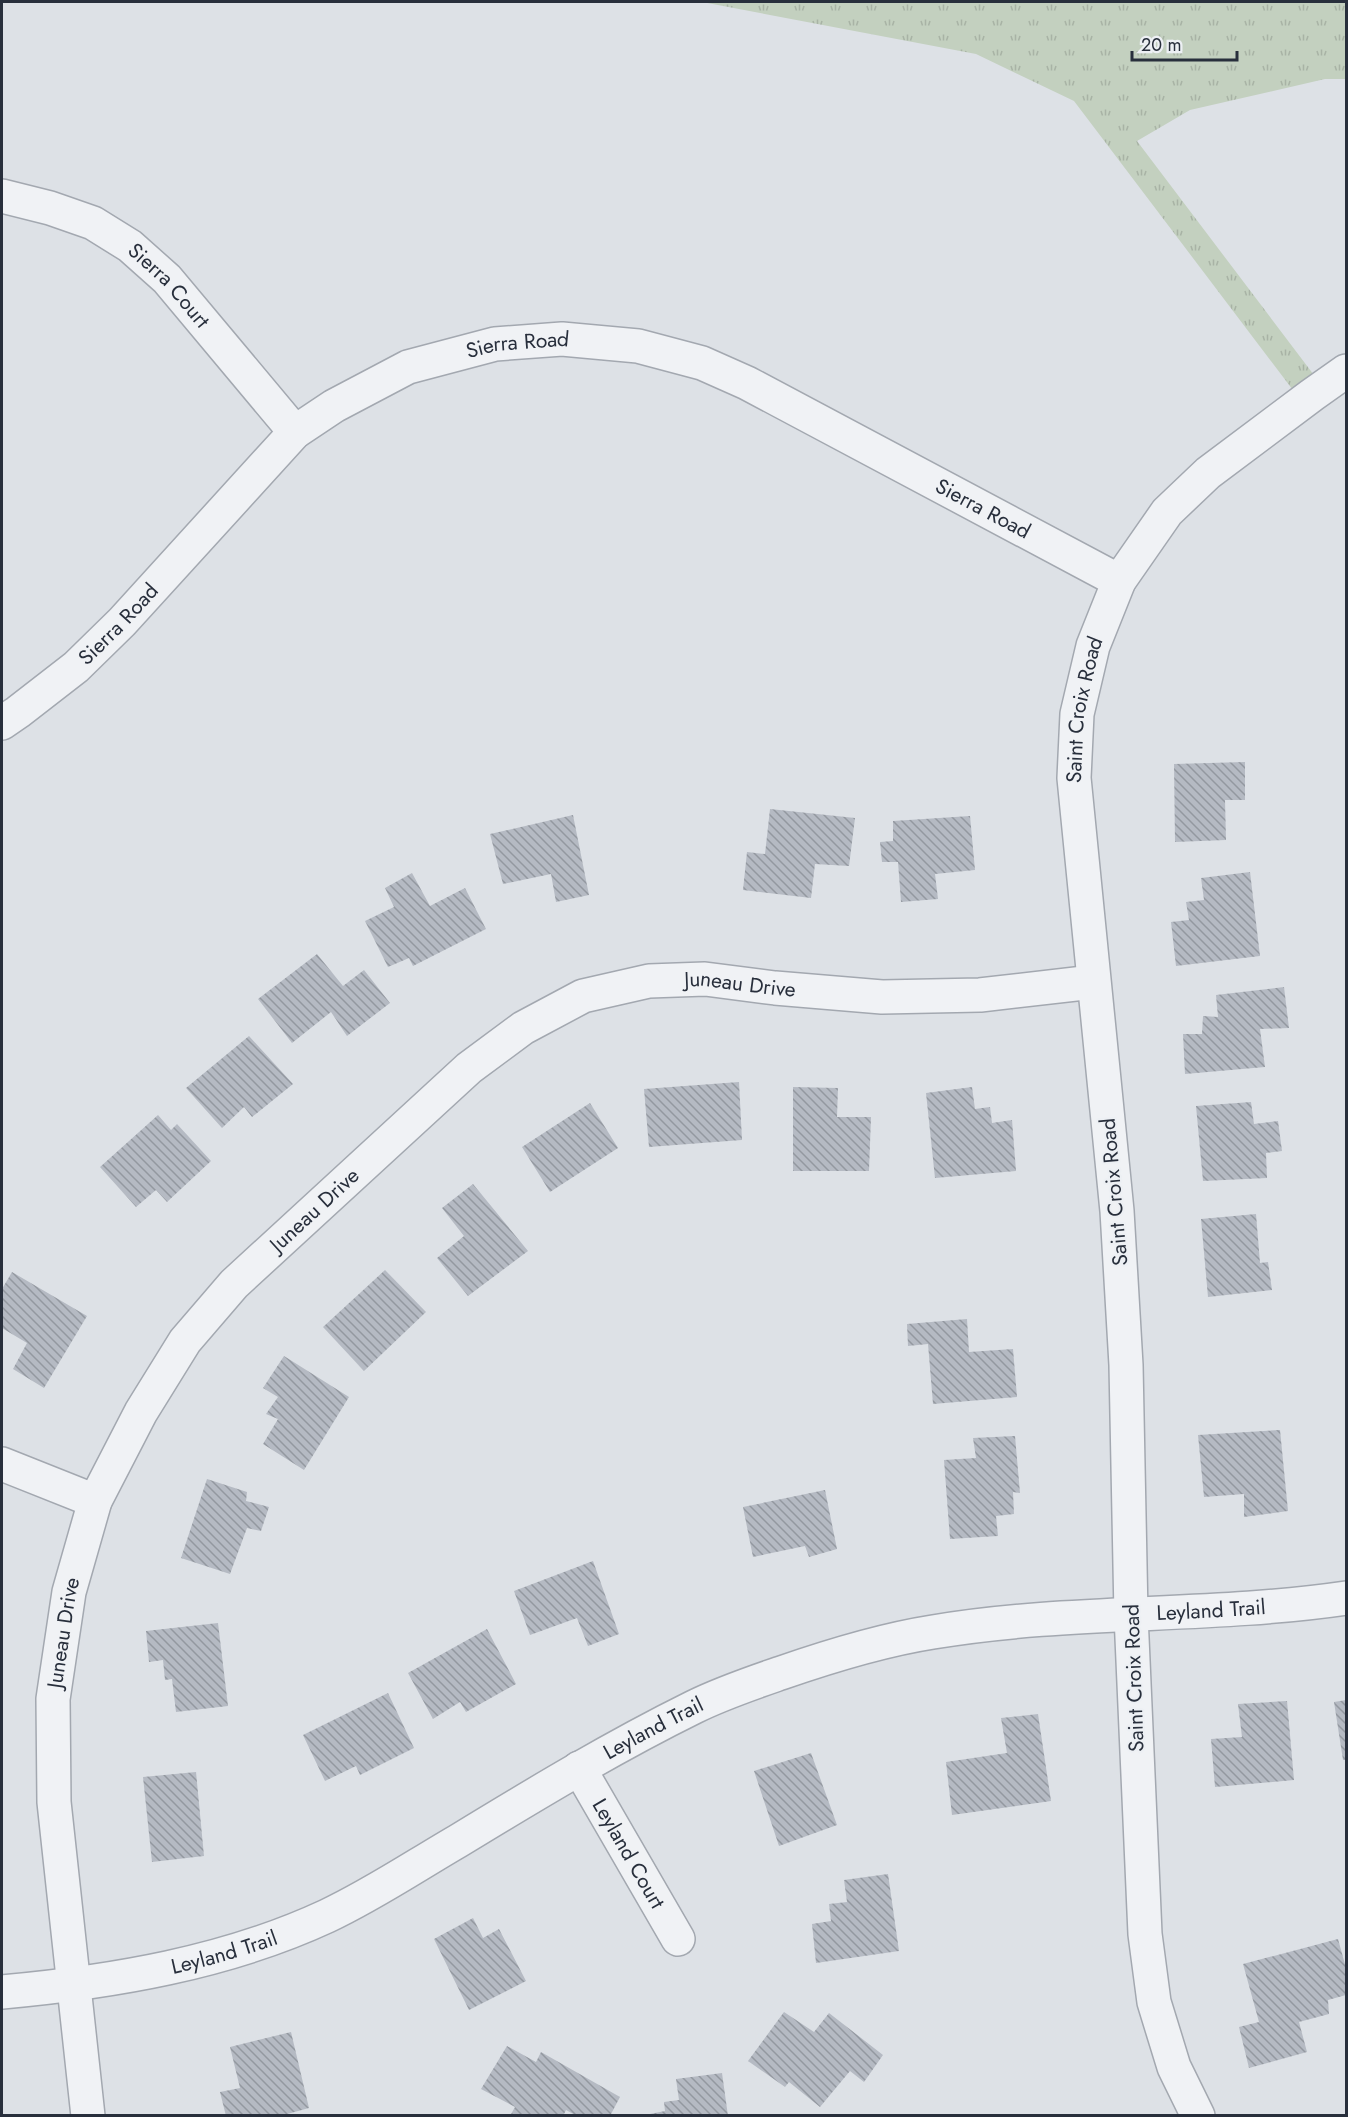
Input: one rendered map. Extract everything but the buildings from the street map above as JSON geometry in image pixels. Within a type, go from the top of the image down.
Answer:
[{"type":"street","name":"Sierra Court","points":[[2,196],[50,208],[93,223],[130,246],[167,279],[295,432]]},
{"type":"street","name":"Sierra Road","points":[[2,723],[76,667],[107,637],[295,432],[334,406],[408,367],[495,344],[562,339],[638,346],[702,363],[747,383],[1119,581]]},
{"type":"street","name":"Saint Croix Road","points":[[1198,2115],[1174,2067],[1154,2002],[1145,1934],[1131,1615],[1126,1365],[1117,1211],[1074,778],[1077,714],[1093,645],[1119,581],[1167,512],[1208,473],[1347,371]]},
{"type":"street","name":"Juneau Drive","points":[[88,2115],[54,1802],[53,1699],[69,1592],[95,1501],[141,1412],[185,1341],[234,1284],[469,1068],[523,1028],[583,996],[649,981],[705,979],[774,988],[882,997],[980,995],[1093,982]]},
{"type":"street","points":[[2,1464],[95,1501]]},
{"type":"street","name":"Leyland Trail","points":[[2,1992],[73,1986],[201,1960],[271,1940],[330,1915],[579,1768],[697,1705],[782,1673],[857,1649],[942,1630],[1028,1620],[1239,1609],[1347,1598]]},
{"type":"street","name":"Leyland Court","points":[[579,1768],[678,1939]]},
{"type":"green space","points":[[702,2],[1346,2],[1346,79],[1325,79],[1190,110],[1137,141],[1323,387],[1302,402],[1074,101],[976,54]]}]
